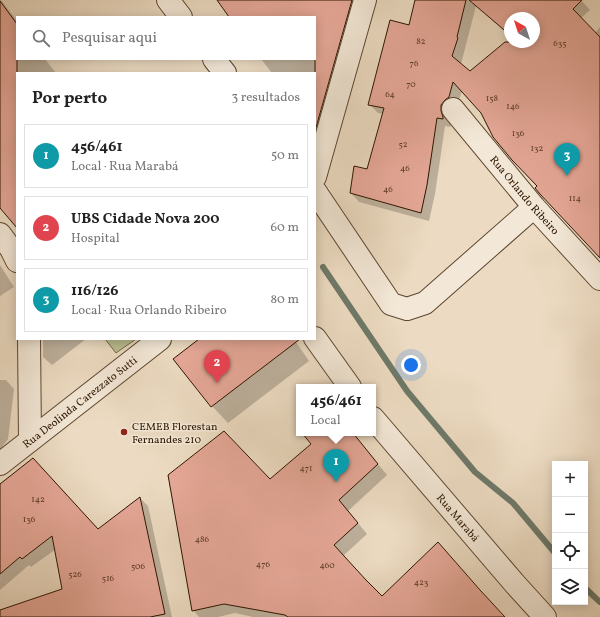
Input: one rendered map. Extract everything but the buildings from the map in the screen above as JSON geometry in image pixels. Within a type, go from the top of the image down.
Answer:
[{"type":"street","points":[[168,0],[180,16]]},
{"type":"street","points":[[316,173],[365,0]]},
{"type":"street","points":[[215,60],[224,72]]},
{"type":"street","name":"Rua Orlando Ribeiro","points":[[453,109],[534,207],[600,279]]},
{"type":"street","points":[[316,192],[391,304],[407,309],[425,303],[534,207]]},
{"type":"street","points":[[0,234],[11,249],[16,260]]},
{"type":"street","points":[[316,339],[348,384]]},
{"type":"street","points":[[29,340],[30,440]]},
{"type":"street","name":"Rua Deolinda Carezzato Sutti","points":[[0,464],[159,340]]},
{"type":"street","name":"Rua Marabá","points":[[376,422],[545,617]]},
{"type":"green space","points":[[106,340],[135,340],[116,353]]},
{"type":"waterway","points":[[323,267],[407,391],[475,472],[513,503],[552,549]]},
{"type":"waterway","points":[[588,591],[600,602]]},
{"type":"place","name":"116/126","points":[[567,176]]},
{"type":"place","name":"UBS Cidade Nova 200","points":[[217,383]]},
{"type":"place","name":"CEMEB Florestan Fernandes 210","points":[[124,432]]},
{"type":"place","name":"456/461","points":[[336,482]]}]
